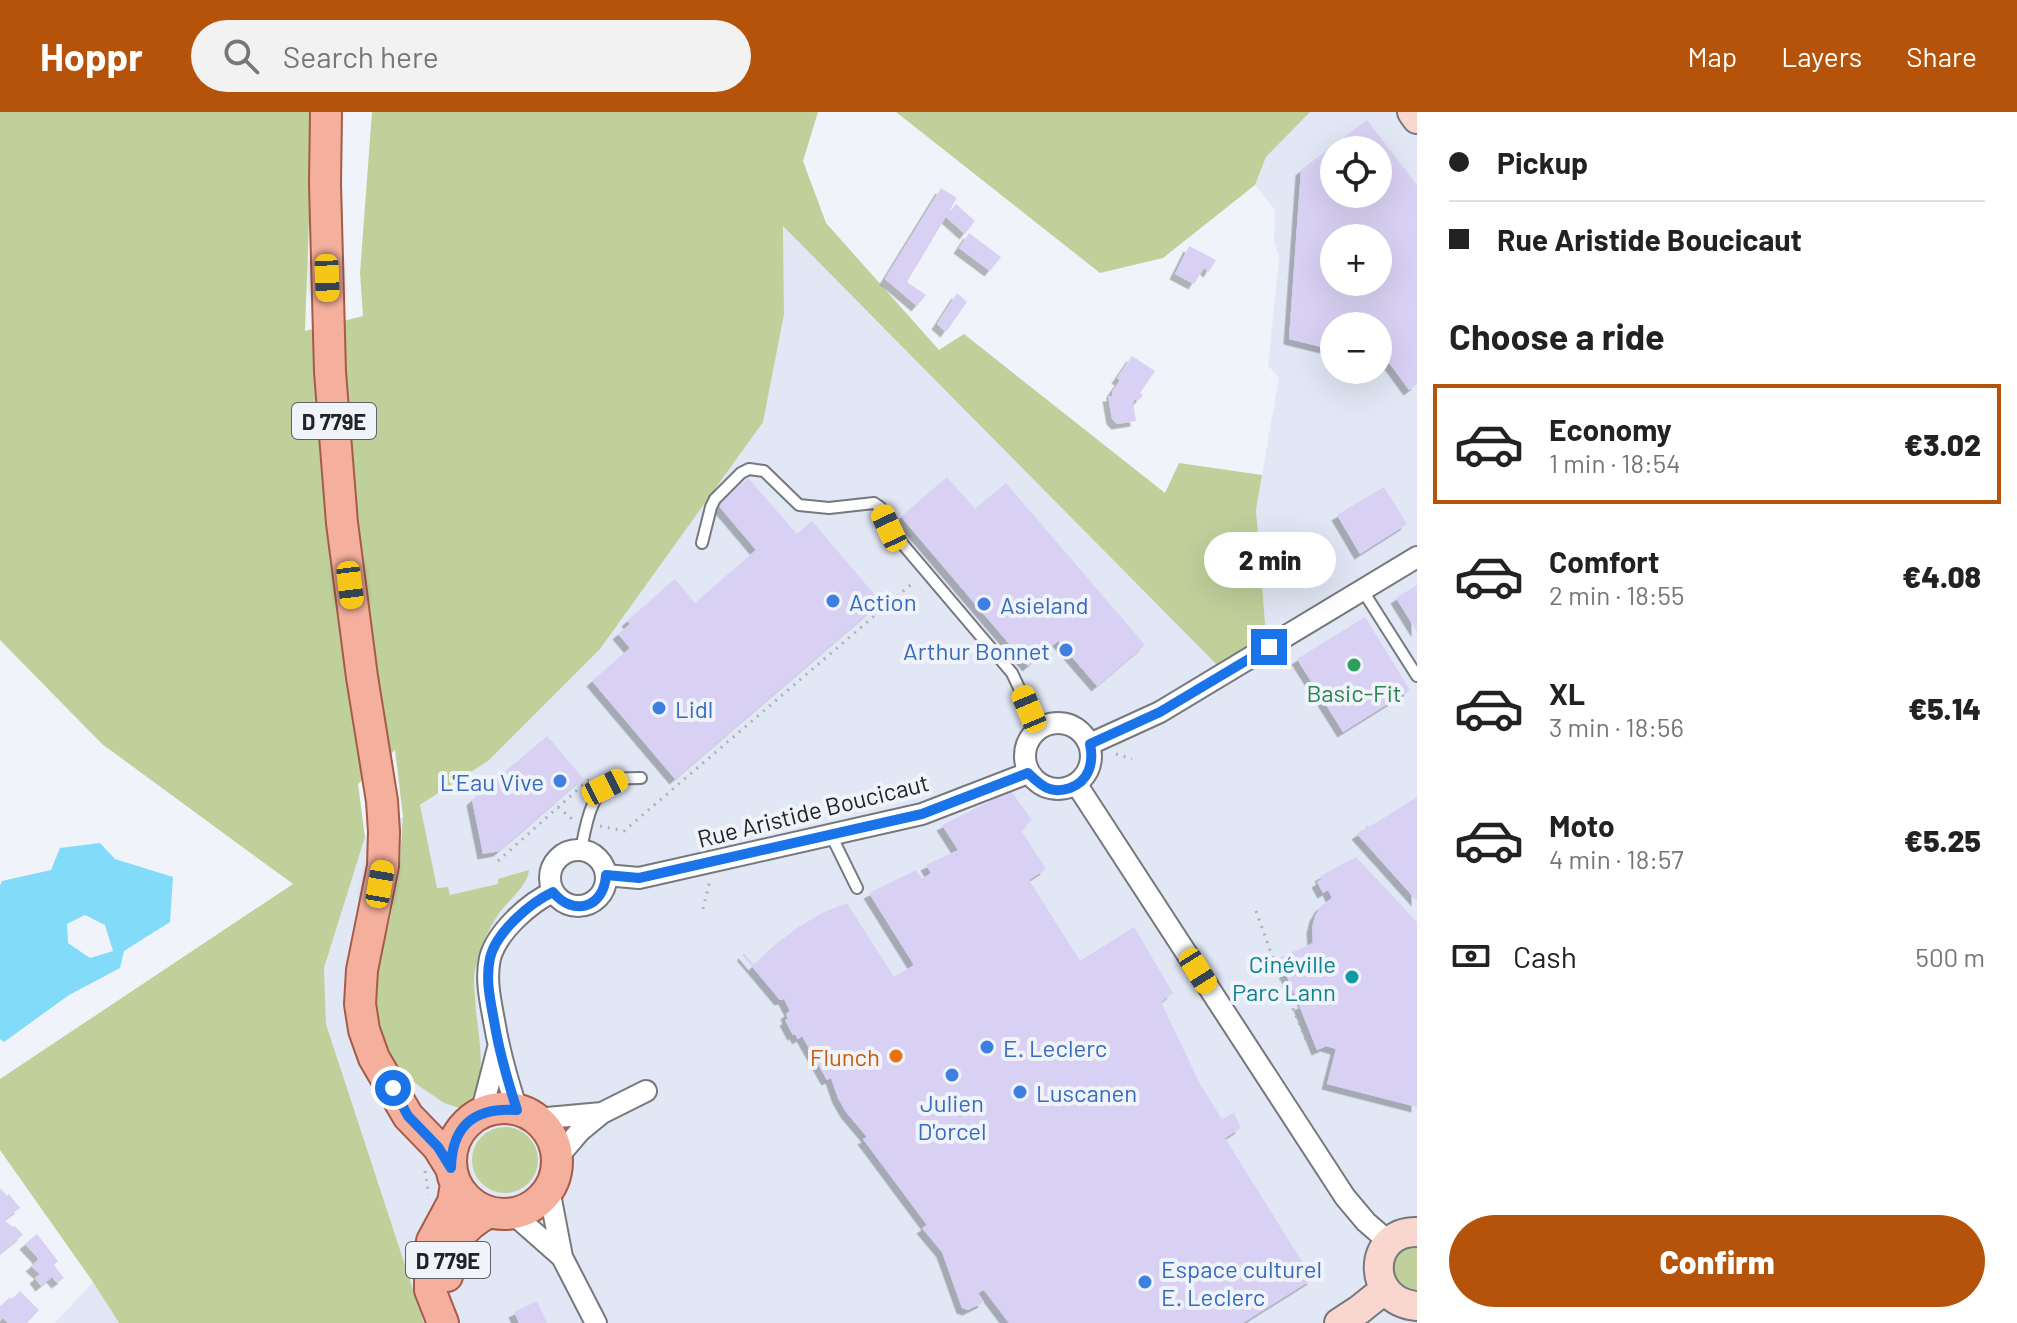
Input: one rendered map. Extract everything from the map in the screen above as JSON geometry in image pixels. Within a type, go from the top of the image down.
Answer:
[{"type":"main road","name":"D 779E","points":[[326,112],[330,372],[342,523],[384,832],[383,866],[362,970],[360,1004],[364,1030],[374,1058],[408,1116],[438,1147],[453,1202],[432,1241],[430,1263],[430,1290],[443,1323]]},
{"type":"main road","name":"D 779E","points":[[393,1088],[422,1109],[447,1121],[473,1119]]},
{"type":"main road","points":[[498,1109],[526,1114],[547,1130],[554,1143],[557,1158],[549,1189],[527,1209],[501,1213],[470,1202],[443,1170],[456,1138],[473,1119],[498,1109]]},
{"type":"main road","name":"D 779E","points":[[461,1323],[447,1286],[449,1254],[462,1232],[475,1220],[501,1213]]},
{"type":"street","points":[[1412,112],[1417,119]]},
{"type":"street","points":[[1090,744],[1160,712],[1417,557]]},
{"type":"street","points":[[1058,723],[1071,725],[1083,733],[1090,744],[1091,767],[1077,785],[1064,790],[1050,790],[1028,773],[1025,746],[1043,726],[1058,723]]},
{"type":"street","name":"Rue Aristide Boucicaut","points":[[606,875],[639,878],[922,814],[1028,773]]},
{"type":"street","points":[[1077,785],[1345,1197],[1366,1222],[1389,1242]]},
{"type":"street","points":[[581,850],[598,858],[606,875],[602,893],[588,905],[564,903],[553,892],[550,883],[553,865],[565,853],[581,850]]},
{"type":"street","points":[[553,892],[508,925],[490,956],[487,988],[498,1048],[526,1114],[602,1113]]},
{"type":"street","points":[[473,1119],[498,1048]]},
{"type":"street","points":[[557,1158],[580,1131],[602,1113],[646,1091]]},
{"type":"street","points":[[549,1189],[562,1257],[596,1323]]},
{"type":"street","points":[[501,1213],[562,1257]]},
{"type":"street","points":[[1417,1232],[1398,1235],[1389,1242],[1378,1265],[1379,1278],[1392,1299],[1417,1306]]},
{"type":"street","points":[[1339,1323],[1384,1290]]},
{"type":"lane","points":[[702,543],[715,499],[749,469],[764,471],[799,505],[829,508],[874,503],[880,507],[889,528],[1012,673],[1029,709],[1043,726]]},
{"type":"lane","points":[[1363,591],[1417,676]]},
{"type":"lane","points":[[581,850],[593,804],[605,787],[620,779],[641,778]]},
{"type":"lane","points":[[831,835],[857,888]]},
{"type":"path","points":[[558,807],[570,820],[624,831],[925,572]]},
{"type":"path","points":[[498,861],[593,776]]},
{"type":"path","points":[[698,835],[701,845]]},
{"type":"path","points":[[703,909],[711,876]]},
{"type":"path","points":[[1256,911],[1306,1040]]},
{"type":"path","points":[[429,1196],[443,1170]]},
{"type":"shaded area","points":[[1310,112],[1417,112],[1417,1323],[424,1323],[326,1024],[324,968],[365,837],[403,817],[488,761],[784,314],[783,225],[1221,669],[1265,637],[1256,510],[1279,377],[1268,366],[1279,258],[1274,240],[1275,210],[1255,185],[1266,157]]},
{"type":"shaded area","points":[[93,1282],[119,1323],[55,1323]]},
{"type":"green space","points":[[0,112],[313,112],[305,331],[363,316],[360,273],[372,112],[818,112],[803,161],[826,223],[939,350],[964,334],[1165,493],[1179,463],[1262,475],[1256,510],[1266,636],[1221,669],[783,226],[784,314],[763,422],[600,649],[488,761],[420,805],[437,888],[448,887],[450,895],[498,884],[498,879],[529,870],[521,887],[491,927],[475,970],[481,1066],[471,1107],[444,1103],[399,1072],[384,1050],[374,1018],[376,969],[399,875],[403,817],[395,750],[358,784],[365,837],[324,968],[326,1024],[424,1323],[119,1323],[0,1150],[0,1079],[293,884],[102,744],[0,640]]},
{"type":"green space","points":[[896,112],[1310,112],[1266,157],[1255,185],[1163,258],[1100,273]]},
{"type":"green space","points":[[505,1127],[518,1130],[528,1137],[535,1147],[538,1160],[535,1173],[528,1183],[518,1190],[505,1193],[492,1190],[482,1183],[475,1173],[472,1160],[475,1147],[482,1137],[492,1130]]},
{"type":"green space","points":[[1417,1242],[1415,1290],[1400,1284],[1392,1271],[1397,1249]]},
{"type":"water","points":[[100,843],[115,859],[173,877],[170,922],[124,951],[120,968],[69,995],[4,1042],[0,1039],[0,885],[2,881],[51,870],[60,848]],"holes":[[[85,915],[105,925],[113,951],[90,958],[68,943],[67,924]]]},
{"type":"building","points":[[1367,120],[1379,136],[1346,136]]},
{"type":"building","points":[[1392,152],[1417,185],[1417,384],[1409,390],[1392,367],[1392,312],[1320,312],[1320,347],[1289,339],[1301,170],[1320,156],[1320,208],[1392,208]]},
{"type":"building","points":[[941,188],[957,198],[907,282],[926,295],[917,306],[885,279]]},
{"type":"building","points":[[956,204],[975,221],[965,234],[946,217]]},
{"type":"building","points":[[969,233],[1001,257],[990,271],[959,248]]},
{"type":"building","points":[[1189,246],[1216,260],[1209,272],[1204,268],[1194,284],[1175,274]]},
{"type":"building","points":[[957,293],[967,302],[946,332],[937,324]]},
{"type":"building","points":[[1132,356],[1155,371],[1140,393],[1143,395],[1133,402],[1136,421],[1117,424],[1112,419],[1108,396],[1112,396],[1120,380],[1117,378]]},
{"type":"building","points":[[947,477],[975,509],[1006,483],[1145,645],[1097,686],[1058,641],[1028,666],[901,517]]},
{"type":"building","points":[[748,478],[797,534],[812,521],[881,602],[675,779],[592,681],[630,648],[618,634],[630,624],[627,621],[675,579],[695,603],[756,550],[718,505]]},
{"type":"building","points":[[1384,487],[1407,524],[1360,554],[1337,515]]},
{"type":"building","points":[[1417,585],[1417,632],[1396,598]]},
{"type":"building","name":"Basic-Fit","points":[[1365,617],[1410,690],[1343,732],[1297,659]]},
{"type":"building","points":[[547,736],[583,778],[499,851],[483,854],[472,800]]},
{"type":"building","name":"Luscanen","points":[[1011,791],[1032,820],[1021,830],[1046,869],[1029,880],[1080,961],[1134,927],[1173,993],[1161,1002],[1201,1086],[1222,1119],[1234,1113],[1241,1128],[1225,1138],[1313,1279],[1243,1323],[1009,1323],[984,1290],[978,1293],[984,1302],[968,1310],[962,1308],[942,1252],[922,1228],[927,1225],[863,1139],[867,1137],[846,1112],[831,1078],[827,1080],[802,1036],[798,1039],[793,1035],[785,1020],[790,1011],[784,999],[780,1000],[743,956],[743,953],[754,965],[800,926],[847,903],[894,977],[914,965],[869,893],[916,870],[922,879],[931,873],[926,865],[958,850],[942,825]]},
{"type":"building","points":[[1417,797],[1417,901],[1357,834]]},
{"type":"building","name":"Cinéville Parc Lann","points":[[1356,857],[1417,922],[1417,1107],[1327,1084],[1336,1049],[1326,1046],[1317,1050],[1299,1005],[1304,1003],[1301,996],[1296,998],[1279,958],[1313,943],[1315,916],[1321,906],[1332,898],[1328,890],[1323,893],[1317,882],[1322,879],[1320,876]]},
{"type":"building","points":[[0,1188],[20,1208],[4,1220],[23,1235],[0,1253]]},
{"type":"building","points":[[37,1234],[58,1261],[54,1265],[64,1278],[57,1283],[52,1277],[41,1286],[35,1278],[40,1274],[31,1266],[38,1258],[25,1244]]},
{"type":"building","points":[[20,1291],[39,1310],[27,1323],[8,1323],[3,1318],[0,1321],[0,1307]]},
{"type":"building","points":[[537,1301],[547,1323],[519,1323],[514,1312]]},
{"type":"place","name":"Action","points":[[833,601]]},
{"type":"place","name":"Asieland","points":[[984,604]]},
{"type":"place","name":"Arthur Bonnet","points":[[1066,650]]},
{"type":"place","name":"Basic-Fit","points":[[1354,665]]},
{"type":"place","name":"Lidl","points":[[659,708]]},
{"type":"place","name":"L'Eau Vive","points":[[560,781]]},
{"type":"place","name":"Cinéville Parc Lann","points":[[1352,977]]},
{"type":"place","name":"E. Leclerc","points":[[987,1047]]},
{"type":"place","name":"Flunch","points":[[896,1056]]},
{"type":"place","name":"Julien D'orcel","points":[[952,1075]]},
{"type":"place","name":"Luscanen","points":[[1020,1092]]},
{"type":"place","name":"Espace culturel E. Leclerc","points":[[1145,1282]]},
{"type":"route","points":[[393,1088],[408,1116],[438,1147],[451,1168],[456,1138],[465,1125],[481,1114],[498,1109],[517,1110],[498,1048],[487,988],[490,956],[508,925],[543,897],[553,892],[572,906],[588,905],[602,893],[606,875],[639,878],[922,814],[1028,773],[1050,790],[1064,790],[1077,785],[1091,767],[1090,744],[1160,712],[1269,647]]}]
